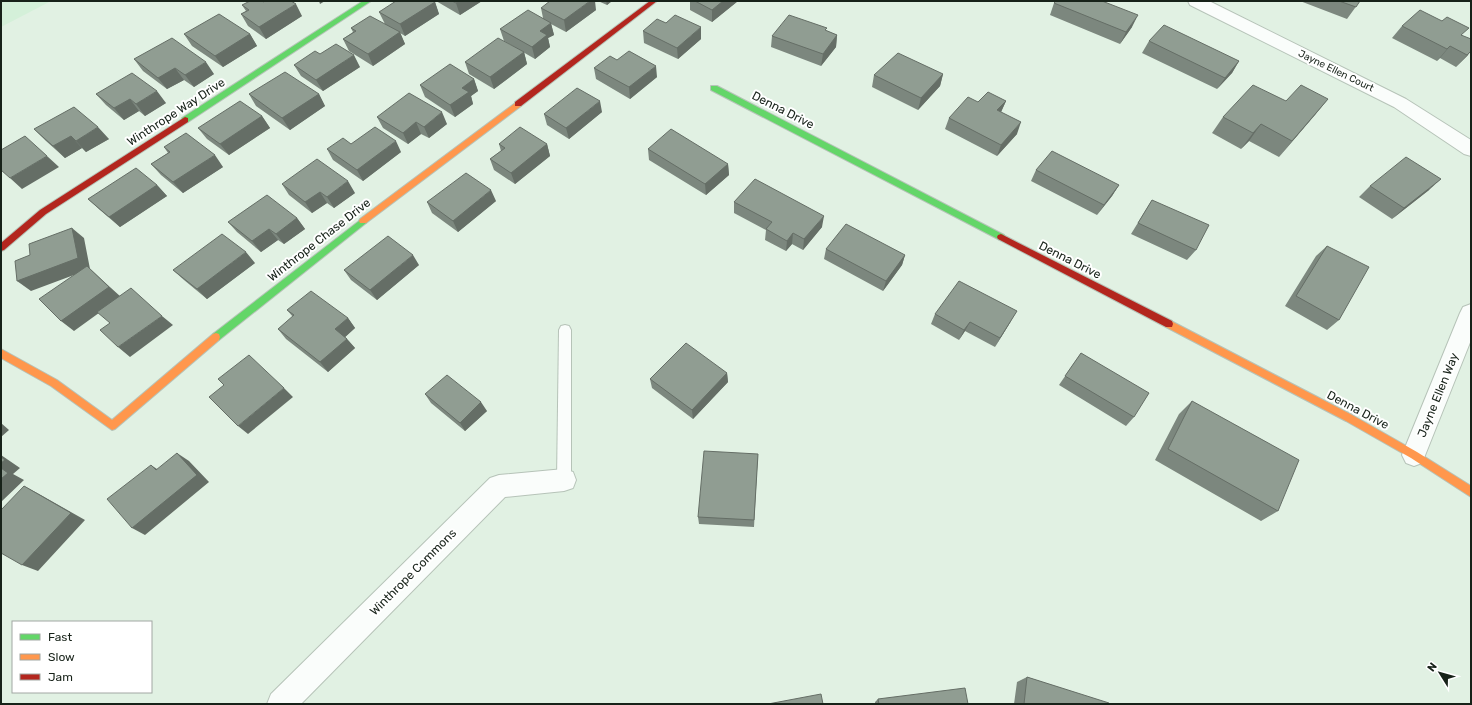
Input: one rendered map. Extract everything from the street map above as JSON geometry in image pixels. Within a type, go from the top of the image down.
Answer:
[{"type":"street","name":"Winthrope Way Drive","points":[[1,248],[43,212],[368,1]]},
{"type":"street","name":"Winthrope Chase Drive","points":[[1,352],[54,383],[112,426],[198,351],[360,223],[654,1]]},
{"type":"street","name":"Jayne Ellen Court","points":[[1196,1],[1400,102],[1471,149]]},
{"type":"street","name":"Denna Drive","points":[[714,88],[1349,418],[1414,455],[1471,492]]},
{"type":"street","name":"Jayne Ellen Way","points":[[1414,455],[1471,313]]},
{"type":"street","name":"Winthrope Commons","points":[[281,704],[499,486],[564,480]]},
{"type":"lane","points":[[564,480],[565,330]]},
{"type":"shaded area","points":[[1,1],[51,1],[1,27]]},
{"type":"building","points":[[250,1],[291,1],[296,4],[259,27],[241,14],[249,10],[242,5]]},
{"type":"building","points":[[396,1],[435,2],[400,24],[379,12]]},
{"type":"building","points":[[550,1],[590,1],[564,20],[541,8]]},
{"type":"building","points":[[695,1],[723,1],[712,10]]},
{"type":"building","points":[[1056,1],[1102,1],[1138,15],[1126,32],[1054,3]]},
{"type":"building","points":[[1339,1],[1360,1],[1356,7]]},
{"type":"building","points":[[528,10],[551,23],[540,31],[547,35],[532,47],[500,29]]},
{"type":"building","points":[[1420,10],[1442,21],[1447,17],[1469,28],[1461,35],[1471,39],[1471,51],[1467,55],[1450,46],[1447,49],[1402,26]]},
{"type":"building","points":[[219,14],[250,34],[215,56],[184,34]]},
{"type":"building","points":[[675,15],[701,27],[677,48],[643,31],[657,19],[666,23]]},
{"type":"building","points":[[789,15],[827,28],[825,30],[837,35],[823,54],[772,36]]},
{"type":"building","points":[[370,16],[400,32],[368,54],[343,39],[356,31],[351,28]]},
{"type":"building","points":[[1164,25],[1239,61],[1225,78],[1149,41]]},
{"type":"building","points":[[172,38],[206,62],[185,75],[175,68],[158,78],[134,59]]},
{"type":"building","points":[[498,38],[524,52],[490,77],[465,62]]},
{"type":"building","points":[[336,44],[354,55],[316,80],[294,65],[315,51],[320,54]]},
{"type":"building","points":[[629,51],[656,66],[629,87],[594,68],[610,56],[617,60]]},
{"type":"building","points":[[898,53],[943,74],[921,98],[874,75]]},
{"type":"building","points":[[450,64],[474,79],[462,88],[469,92],[450,105],[420,85]]},
{"type":"building","points":[[285,72],[319,94],[282,118],[249,94]]},
{"type":"building","points":[[132,73],[157,91],[136,104],[130,99],[114,108],[96,94]]},
{"type":"building","points":[[1253,85],[1286,101],[1301,85],[1328,99],[1292,141],[1261,124],[1253,133],[1223,117]]},
{"type":"building","points":[[577,88],[600,101],[566,128],[544,114]]},
{"type":"building","points":[[988,92],[1006,101],[997,110],[1021,122],[1001,145],[949,118],[968,97],[978,102]]},
{"type":"building","points":[[409,93],[442,112],[424,127],[416,122],[403,133],[377,117]]},
{"type":"building","points":[[240,101],[262,116],[220,144],[198,128]]},
{"type":"building","points":[[74,107],[98,127],[76,141],[71,136],[53,146],[34,129]]},
{"type":"building","points":[[375,127],[396,141],[357,170],[327,149],[343,138],[351,144]]},
{"type":"building","points":[[520,127],[547,144],[511,173],[490,159],[505,148],[499,144]]},
{"type":"building","points":[[671,129],[728,164],[705,184],[648,149]]},
{"type":"building","points":[[186,133],[215,155],[173,182],[151,164],[170,152],[164,147]]},
{"type":"building","points":[[25,136],[47,156],[10,178],[1,170],[1,150]]},
{"type":"building","points":[[1052,151],[1119,185],[1104,205],[1036,170]]},
{"type":"building","points":[[1406,157],[1441,179],[1404,208],[1370,186]]},
{"type":"building","points":[[317,159],[348,181],[327,197],[320,192],[305,202],[282,184]]},
{"type":"building","points":[[136,168],[157,185],[109,217],[88,199]]},
{"type":"building","points":[[466,173],[491,190],[453,221],[427,202]]},
{"type":"building","points":[[755,179],[824,216],[804,239],[793,233],[787,241],[766,229],[772,222],[734,202]]},
{"type":"building","points":[[267,195],[297,218],[276,234],[269,229],[252,241],[228,222]]},
{"type":"building","points":[[1152,200],[1209,225],[1196,250],[1138,223]]},
{"type":"building","points":[[846,224],[905,255],[886,281],[826,249]]},
{"type":"building","points":[[72,228],[78,258],[17,281],[15,261],[30,255],[29,244]]},
{"type":"building","points":[[222,234],[246,252],[197,289],[173,270]]},
{"type":"building","points":[[388,236],[413,255],[370,290],[344,270]]},
{"type":"building","points":[[1327,246],[1369,267],[1339,320],[1296,296]]},
{"type":"building","points":[[87,266],[109,287],[61,321],[39,299]]},
{"type":"building","points":[[959,281],[1017,311],[1000,338],[970,322],[964,330],[935,314]]},
{"type":"building","points":[[131,288],[162,316],[118,347],[100,330],[110,323],[97,312]]},
{"type":"building","points":[[311,291],[348,318],[335,329],[347,339],[320,362],[278,329],[294,315],[287,310]]},
{"type":"building","points":[[686,343],[727,373],[692,410],[650,379]]},
{"type":"building","points":[[1081,353],[1149,393],[1134,417],[1065,376]]},
{"type":"building","points":[[249,355],[284,388],[238,426],[209,397],[224,385],[218,379]]},
{"type":"building","points":[[447,375],[481,402],[460,423],[425,394]]},
{"type":"building","points":[[1192,401],[1299,460],[1278,511],[1168,449]]},
{"type":"building","points":[[704,451],[758,454],[754,520],[698,517]]},
{"type":"building","points":[[177,453],[197,475],[132,528],[107,499],[151,465],[156,470]]},
{"type":"building","points":[[1,457],[5,460],[1,463]]},
{"type":"building","points":[[1,468],[8,473],[1,479]]},
{"type":"building","points":[[24,486],[71,513],[22,565],[1,553],[1,510]]},
{"type":"building","points":[[1027,677],[1109,703],[1109,704],[1024,704]]},
{"type":"building","points":[[965,688],[968,704],[879,704],[878,699]]},
{"type":"building","points":[[821,694],[823,704],[768,704]]},
{"type":"traffic: fast","points":[[185,120],[368,1]]},
{"type":"traffic: fast","points":[[714,88],[1001,237]]},
{"type":"traffic: fast","points":[[216,337],[363,221]]},
{"type":"traffic: slow","points":[[363,221],[518,104]]},
{"type":"traffic: slow","points":[[1169,324],[1349,418],[1414,455],[1471,492]]},
{"type":"traffic: slow","points":[[1,353],[54,383],[112,426],[216,337]]},
{"type":"traffic: jam","points":[[518,104],[654,1]]},
{"type":"traffic: jam","points":[[1,248],[43,212],[185,120]]},
{"type":"traffic: jam","points":[[1001,237],[1169,324]]}]
